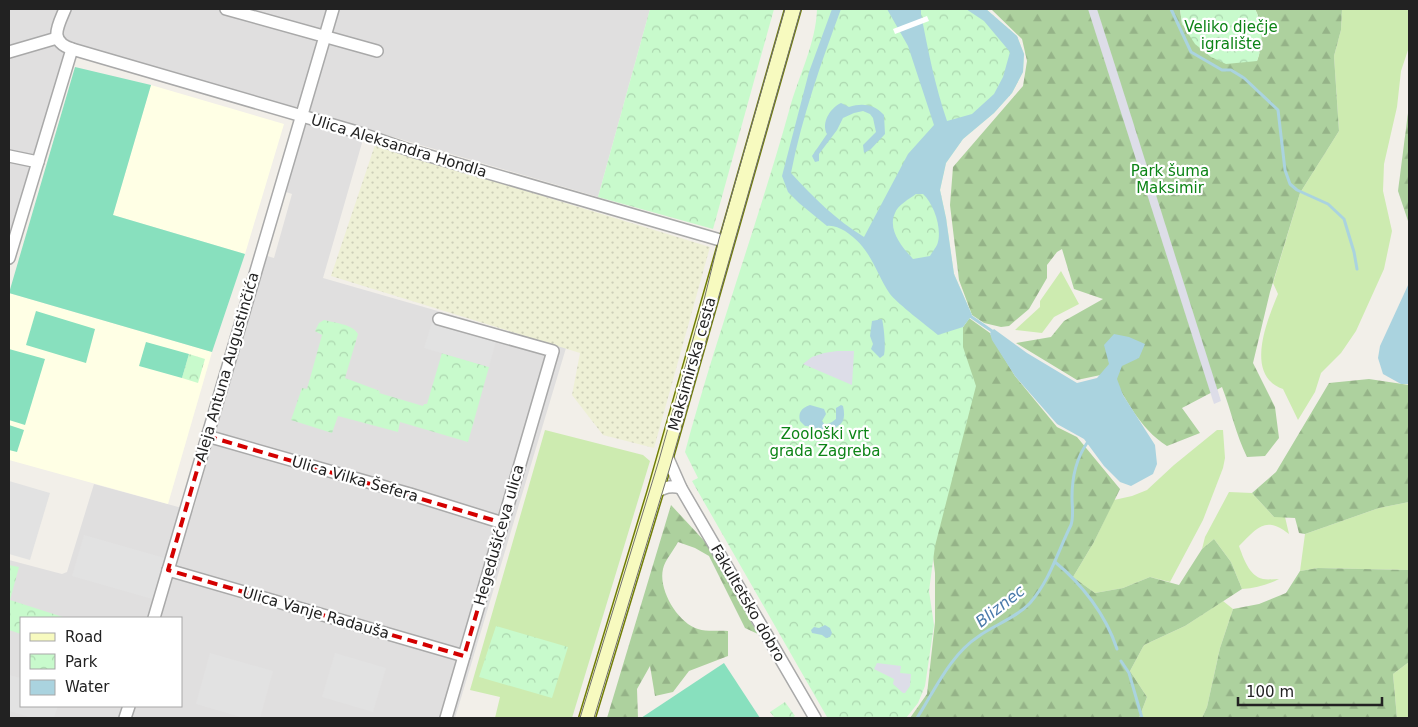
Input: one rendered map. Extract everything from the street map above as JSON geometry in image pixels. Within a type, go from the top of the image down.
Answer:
[{"type":"main road","name":"Maksimirska cesta","points":[[587,718],[655,493],[793,9]]},
{"type":"street","points":[[9,258],[12,239],[38,162],[72,49],[61,44],[57,38],[58,28],[65,9]]},
{"type":"street","points":[[226,9],[377,51]]},
{"type":"street","name":"Aleja Antuna Augustinčića","points":[[154,617],[333,9]]},
{"type":"street","points":[[9,52],[57,38]]},
{"type":"street","name":"Ulica Aleksandra Hondla","points":[[72,49],[302,116],[409,150],[727,242]]},
{"type":"street","points":[[9,156],[38,162]]},
{"type":"street","name":"Hegedušićeva ulica","points":[[439,318],[553,351],[446,718]]},
{"type":"street","name":"Ulica Vilka Šefera","points":[[207,436],[400,491],[503,523]]},
{"type":"street","name":"Fakultetsko dobro","points":[[666,454],[681,488],[815,718]]},
{"type":"street","points":[[655,493],[664,487],[673,486],[681,488]]},
{"type":"street","name":"Ulica Vanje Radauša","points":[[168,570],[464,656]]},
{"type":"highlighted area","points":[[207,436],[503,523],[464,656],[168,570]]},
{"type":"shaded area","points":[[9,9],[650,9],[598,197],[366,129],[323,278],[566,348],[455,718],[9,718],[9,560],[62,574],[67,572],[94,484],[193,511],[267,256],[274,258],[292,194],[286,192],[309,112],[297,111],[71,44],[9,246]]},
{"type":"shaded area","points":[[1088,9],[1097,9],[1121,84],[1221,401],[1214,404]]},
{"type":"shaded area","points":[[151,85],[284,124],[245,254],[113,215]]},
{"type":"shaded area","points":[[375,145],[710,247],[654,448],[603,435],[572,395],[580,353],[331,276]]},
{"type":"shaded area","points":[[9,293],[212,352],[168,504],[9,460]]},
{"type":"shaded area","points":[[433,319],[497,337],[489,367],[424,348]]},
{"type":"shaded area","points":[[837,351],[854,351],[852,385],[803,364],[812,357]]},
{"type":"shaded area","points":[[9,481],[50,493],[30,560],[9,554]]},
{"type":"shaded area","points":[[84,535],[168,559],[156,600],[72,576]]},
{"type":"shaded area","points":[[210,653],[273,671],[260,718],[244,718],[196,704]]},
{"type":"shaded area","points":[[335,653],[386,668],[373,712],[322,697]]},
{"type":"shaded area","points":[[877,663],[901,666],[900,673],[911,674],[910,686],[905,693],[893,684],[894,679],[874,669]]},
{"type":"shaded area","points":[[9,675],[20,678],[20,707],[58,707],[54,718],[33,718],[9,711]]},
{"type":"green space","points":[[650,9],[774,9],[713,229],[598,197]]},
{"type":"green space","name":"Zoološki vrt grada Zagreba","points":[[817,9],[986,9],[1017,36],[1024,54],[1023,72],[1012,93],[994,113],[963,139],[946,163],[940,190],[954,274],[972,315],[963,327],[963,347],[976,386],[935,546],[929,591],[934,625],[925,686],[918,703],[906,718],[827,717],[692,481],[698,478],[685,452],[710,366],[810,48]]},
{"type":"green space","name":"Park šuma Maksimir","points":[[991,9],[1180,9],[1182,24],[1257,61],[1261,35],[1260,21],[1255,9],[1342,9],[1341,30],[1334,56],[1339,131],[1300,193],[1270,292],[1253,363],[1275,407],[1279,438],[1265,456],[1247,457],[1222,387],[1182,408],[1200,433],[1167,446],[1157,439],[1141,422],[1110,373],[1077,380],[1016,343],[1051,337],[1064,321],[1103,299],[1074,289],[1062,249],[1057,252],[1047,265],[1047,278],[1029,309],[1009,326],[1001,327],[984,323],[972,315],[959,280],[950,205],[953,167],[1023,86],[1027,61],[1022,39]]},
{"type":"green space","name":"Veliko dječje igralište","points":[[1180,9],[1255,9],[1260,21],[1261,35],[1257,61],[1226,64],[1211,57],[1195,44],[1182,24]]},
{"type":"green space","points":[[1342,9],[1409,9],[1409,47],[1401,71],[1397,107],[1384,164],[1383,191],[1392,231],[1384,269],[1356,331],[1341,353],[1321,373],[1315,392],[1298,420],[1283,389],[1271,382],[1264,372],[1261,360],[1262,346],[1264,332],[1278,294],[1273,283],[1300,193],[1339,131],[1334,56],[1341,30]]},
{"type":"green space","points":[[75,67],[151,85],[113,215],[245,254],[212,352],[9,293]]},
{"type":"green space","points":[[1409,105],[1409,224],[1398,191]]},
{"type":"green space","points":[[1061,271],[1079,304],[1054,317],[1042,333],[1015,330],[1040,307],[1040,301]]},
{"type":"green space","points":[[36,311],[95,329],[86,363],[26,345]]},
{"type":"green space","points":[[969,318],[990,333],[1015,376],[1057,427],[1077,437],[1120,489],[1094,542],[1073,577],[1095,593],[1123,588],[1150,577],[1179,585],[1202,549],[1214,539],[1231,562],[1242,589],[1185,626],[1144,645],[1130,671],[1147,697],[1139,718],[910,718],[927,694],[935,622],[935,573],[929,523],[963,347],[963,327]]},
{"type":"green space","points":[[324,320],[348,326],[358,334],[345,378],[380,391],[379,393],[423,406],[427,404],[442,353],[489,367],[468,442],[400,422],[398,432],[338,416],[332,433],[291,420],[302,388],[307,389],[322,335],[315,331],[319,323]]},
{"type":"green space","points":[[146,342],[189,354],[182,378],[139,366]]},
{"type":"green space","points":[[9,349],[45,359],[25,425],[9,420]]},
{"type":"green space","points":[[189,354],[205,359],[198,383],[182,378]]},
{"type":"green space","points":[[1369,379],[1409,385],[1409,502],[1379,508],[1305,534],[1299,533],[1295,518],[1274,517],[1252,493],[1276,472],[1329,383]]},
{"type":"green space","points":[[9,425],[24,430],[17,452],[9,450]]},
{"type":"green space","points":[[545,430],[643,455],[650,461],[572,718],[495,718],[500,697],[470,690]]},
{"type":"green space","points":[[1217,430],[1223,430],[1225,458],[1223,468],[1203,520],[1170,582],[1150,577],[1123,588],[1095,593],[1073,577],[1094,542],[1114,500],[1147,490]]},
{"type":"green space","points":[[1229,492],[1252,493],[1274,517],[1285,517],[1289,534],[1274,525],[1262,526],[1256,529],[1239,546],[1247,566],[1254,574],[1263,579],[1279,579],[1261,586],[1242,589],[1231,562],[1214,539],[1202,549],[1205,537]]},
{"type":"green space","points":[[1409,502],[1409,570],[1318,568],[1300,571],[1305,534],[1379,508]]},
{"type":"green space","points":[[671,505],[709,546],[758,634],[745,628],[709,556],[695,548],[678,542],[663,569],[662,577],[667,596],[677,613],[691,626],[709,631],[728,631],[728,656],[689,671],[673,692],[655,696],[650,666],[637,689],[638,718],[607,718]]},
{"type":"green space","points":[[9,565],[19,567],[10,600],[63,617],[20,617],[20,634],[9,630]]},
{"type":"green space","points":[[1318,568],[1409,570],[1409,662],[1393,674],[1397,718],[1202,718],[1207,707],[1220,648],[1233,609],[1259,604],[1286,593],[1300,571]]},
{"type":"green space","points":[[1223,601],[1233,609],[1220,648],[1207,707],[1202,718],[1139,718],[1147,697],[1130,671],[1144,645],[1185,626]]},
{"type":"green space","points":[[496,626],[568,647],[552,698],[479,677]]},
{"type":"green space","points":[[1409,662],[1409,718],[1397,718],[1393,674]]},
{"type":"green space","points":[[724,663],[760,718],[641,718]]},
{"type":"green space","points":[[785,702],[795,716],[792,718],[775,718],[770,712]]},
{"type":"water","points":[[832,9],[841,9],[813,90],[791,173],[825,208],[864,237],[908,154],[934,125],[908,46],[887,9],[921,9],[932,68],[947,121],[972,114],[994,94],[1003,77],[1010,52],[984,21],[966,9],[986,9],[1017,36],[1024,54],[1023,72],[1012,93],[994,113],[963,139],[946,163],[940,190],[954,274],[972,315],[963,327],[938,335],[894,299],[872,260],[854,238],[834,226],[827,226],[788,192],[782,176],[809,72]],"holes":[[[916,194],[923,194],[934,211],[939,239],[930,256],[913,259],[897,238],[893,219],[896,210],[901,205]]]},
{"type":"water","points":[[841,103],[849,107],[868,105],[880,111],[884,115],[885,134],[871,149],[864,153],[863,145],[876,132],[873,118],[870,114],[863,111],[854,113],[843,118],[837,130],[819,154],[819,161],[815,162],[812,156],[827,134],[825,125],[828,116],[833,108]]},
{"type":"water","points":[[1409,283],[1409,384],[1401,384],[1383,374],[1378,358],[1380,346]]},
{"type":"water","points":[[882,319],[885,348],[884,355],[880,358],[871,349],[873,344],[870,336],[872,321]]},
{"type":"water","points":[[994,329],[1027,353],[1077,383],[1097,378],[1109,364],[1104,345],[1114,334],[1129,337],[1145,344],[1139,358],[1122,366],[1117,379],[1123,395],[1155,445],[1157,464],[1153,474],[1131,486],[1120,482],[1104,466],[1084,439],[1057,424],[1015,376],[992,340],[990,333]]},
{"type":"water","points":[[810,405],[824,409],[826,414],[822,421],[825,425],[836,419],[836,408],[841,405],[843,406],[843,421],[839,426],[832,429],[826,439],[822,439],[816,429],[805,426],[800,421],[801,411]]},
{"type":"water","points":[[825,625],[830,628],[832,633],[830,637],[826,638],[812,633],[811,630],[814,627],[819,628]]},
{"type":"pier","points":[[927,16],[929,21],[895,34],[893,29]]},
{"type":"waterway","points":[[1171,9],[1191,52],[1222,70],[1231,70],[1244,78],[1278,110],[1285,170],[1290,184],[1297,190],[1328,204],[1344,219],[1357,269]]},
{"type":"waterway","points":[[970,316],[992,331]]},
{"type":"waterway","name":"Bliznec","points":[[917,718],[951,663],[960,653],[979,636],[1024,608],[1043,585],[1071,525],[1074,476],[1077,462],[1087,443]]},
{"type":"waterway","points":[[1055,562],[1075,580],[1100,612],[1117,649]]},
{"type":"waterway","points":[[1121,661],[1129,673],[1142,718]]},
{"type":"tram line","points":[[580,718],[659,460],[704,300],[719,239],[785,9]]},
{"type":"tram line","points":[[594,718],[670,467],[801,9]]}]
